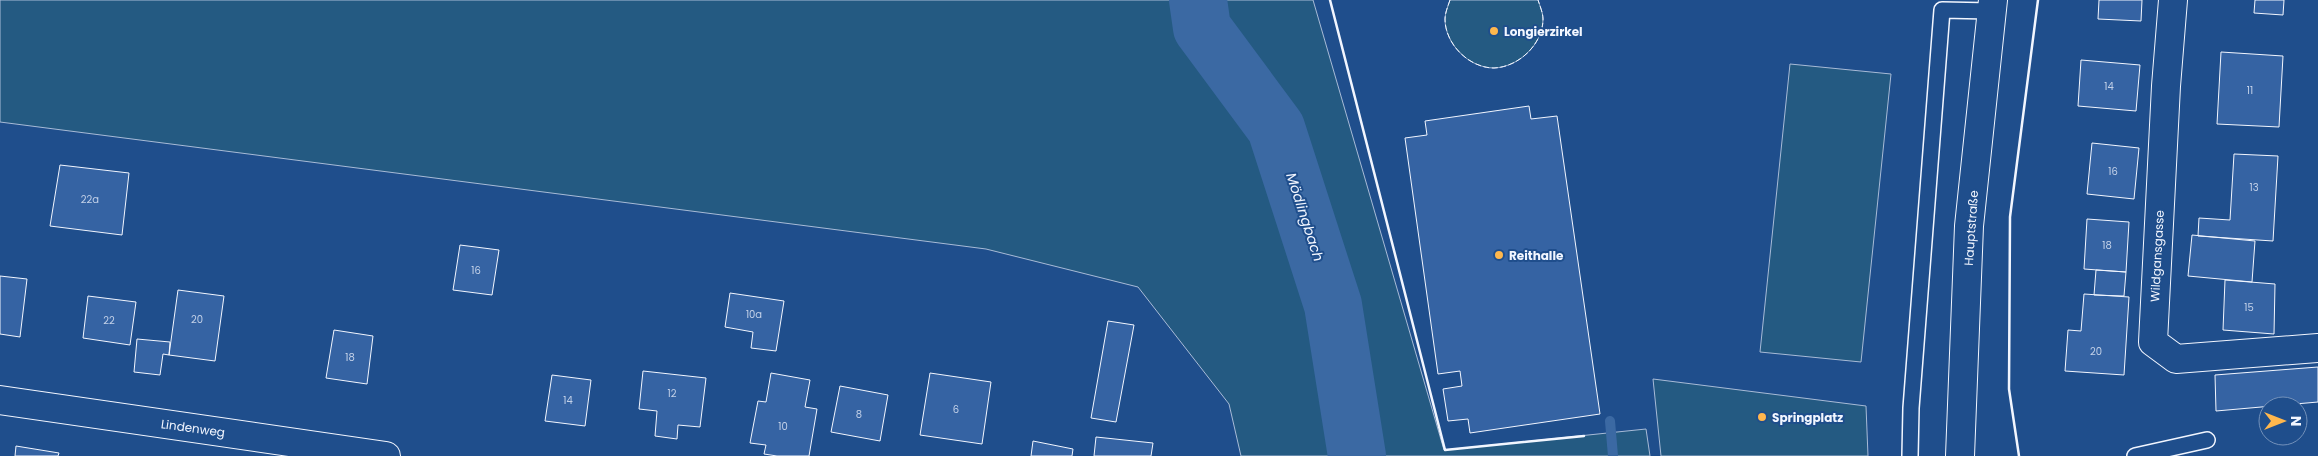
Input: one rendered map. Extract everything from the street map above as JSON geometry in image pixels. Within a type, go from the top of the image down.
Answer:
[{"type":"street","name":"Wildgansgasse","points":[[2173,0],[2166,86],[2153,342],[2176,359],[2318,348]]},
{"type":"street","name":"Hauptstraße","points":[[1960,456],[1969,226],[1992,6]]},
{"type":"street","name":"Lindenweg","points":[[0,400],[386,456]]},
{"type":"lane","points":[[1910,456],[1911,408],[1942,10],[1992,6]]},
{"type":"lane","points":[[2136,456],[2207,440]]},
{"type":"shaded area","points":[[0,0],[1313,0],[1444,450],[1646,429],[1650,456],[1241,456],[1229,404],[1138,287],[986,249],[0,122]]},
{"type":"shaded area","name":"Longierzirkel","points":[[1450,0],[1538,0],[1543,19],[1539,37],[1520,59],[1503,67],[1485,67],[1476,64],[1460,53],[1449,37],[1445,19]]},
{"type":"shaded area","points":[[1790,64],[1891,74],[1861,362],[1760,352]]},
{"type":"shaded area","name":"Springplatz","points":[[1653,379],[1866,406],[1868,456],[1661,456]]},
{"type":"building","points":[[2099,0],[2142,0],[2141,21],[2098,19]]},
{"type":"building","points":[[2255,0],[2284,0],[2283,15],[2254,13]]},
{"type":"building","points":[[2221,52],[2283,56],[2279,127],[2217,124]]},
{"type":"building","points":[[2081,60],[2140,65],[2136,111],[2078,106]]},
{"type":"building","name":"Reithalle","points":[[1529,106],[1531,119],[1557,116],[1600,414],[1470,433],[1468,419],[1448,421],[1443,389],[1462,386],[1460,371],[1438,374],[1405,138],[1427,135],[1425,121]]},
{"type":"building","points":[[2092,143],[2139,148],[2134,199],[2087,194]]},
{"type":"building","points":[[2234,154],[2278,156],[2273,241],[2198,236],[2199,218],[2230,220]]},
{"type":"building","points":[[60,165],[129,173],[122,235],[50,226]]},
{"type":"building","points":[[2087,219],[2129,222],[2126,272],[2084,269]]},
{"type":"building","points":[[2192,235],[2255,241],[2252,282],[2188,276]]},
{"type":"building","points":[[460,245],[499,250],[492,295],[453,290]]},
{"type":"building","points":[[2096,270],[2126,272],[2124,296],[2094,295]]},
{"type":"building","points":[[0,276],[27,279],[20,337],[0,334]]},
{"type":"building","points":[[2225,280],[2275,284],[2274,334],[2223,330]]},
{"type":"building","points":[[178,290],[224,296],[215,361],[169,355]]},
{"type":"building","points":[[730,293],[784,301],[776,351],[751,348],[753,332],[725,327]]},
{"type":"building","points":[[2084,294],[2129,297],[2124,375],[2065,371],[2068,330],[2081,331]]},
{"type":"building","points":[[88,296],[136,302],[130,345],[83,338]]},
{"type":"building","points":[[1108,321],[1134,325],[1116,422],[1091,418]]},
{"type":"building","points":[[334,330],[373,336],[367,384],[326,378]]},
{"type":"building","points":[[137,339],[170,342],[169,355],[163,354],[160,375],[134,372]]},
{"type":"building","points":[[2318,367],[2318,402],[2308,403],[2308,396],[2258,396],[2258,407],[2216,411],[2215,375]]},
{"type":"building","points":[[643,371],[706,378],[700,427],[678,425],[677,439],[655,436],[657,411],[639,409]]},
{"type":"building","points":[[771,373],[810,380],[805,407],[817,409],[809,456],[764,454],[766,445],[750,443],[758,401],[766,402]]},
{"type":"building","points":[[930,373],[991,382],[982,444],[920,435]]},
{"type":"building","points":[[552,375],[591,380],[585,426],[545,421]]},
{"type":"building","points":[[840,386],[888,395],[880,441],[831,432]]},
{"type":"building","points":[[1096,437],[1153,443],[1151,456],[1094,456]]},
{"type":"building","points":[[1033,441],[1073,449],[1072,456],[1031,456]]},
{"type":"building","points":[[16,446],[59,453],[58,456],[15,456]]},
{"type":"waterway","name":"Mödlingbach","points":[[1198,0],[1202,28],[1276,128],[1333,305],[1357,456]]},
{"type":"waterway","points":[[1610,421],[1613,456]]},
{"type":"fence","points":[[1450,0],[1445,19],[1449,37],[1454,45],[1460,53],[1476,64],[1494,68],[1503,67],[1520,59],[1534,45],[1539,37],[1543,19],[1538,0]]},
{"type":"wall","points":[[1330,0],[1445,450],[1584,436]]},
{"type":"wall","points":[[2019,456],[2009,389],[2010,217],[2038,0]]},
{"type":"place","name":"Longierzirkel","points":[[1494,31]]},
{"type":"place","name":"Reithalle","points":[[1499,255]]},
{"type":"place","name":"Springplatz","points":[[1762,417]]}]
